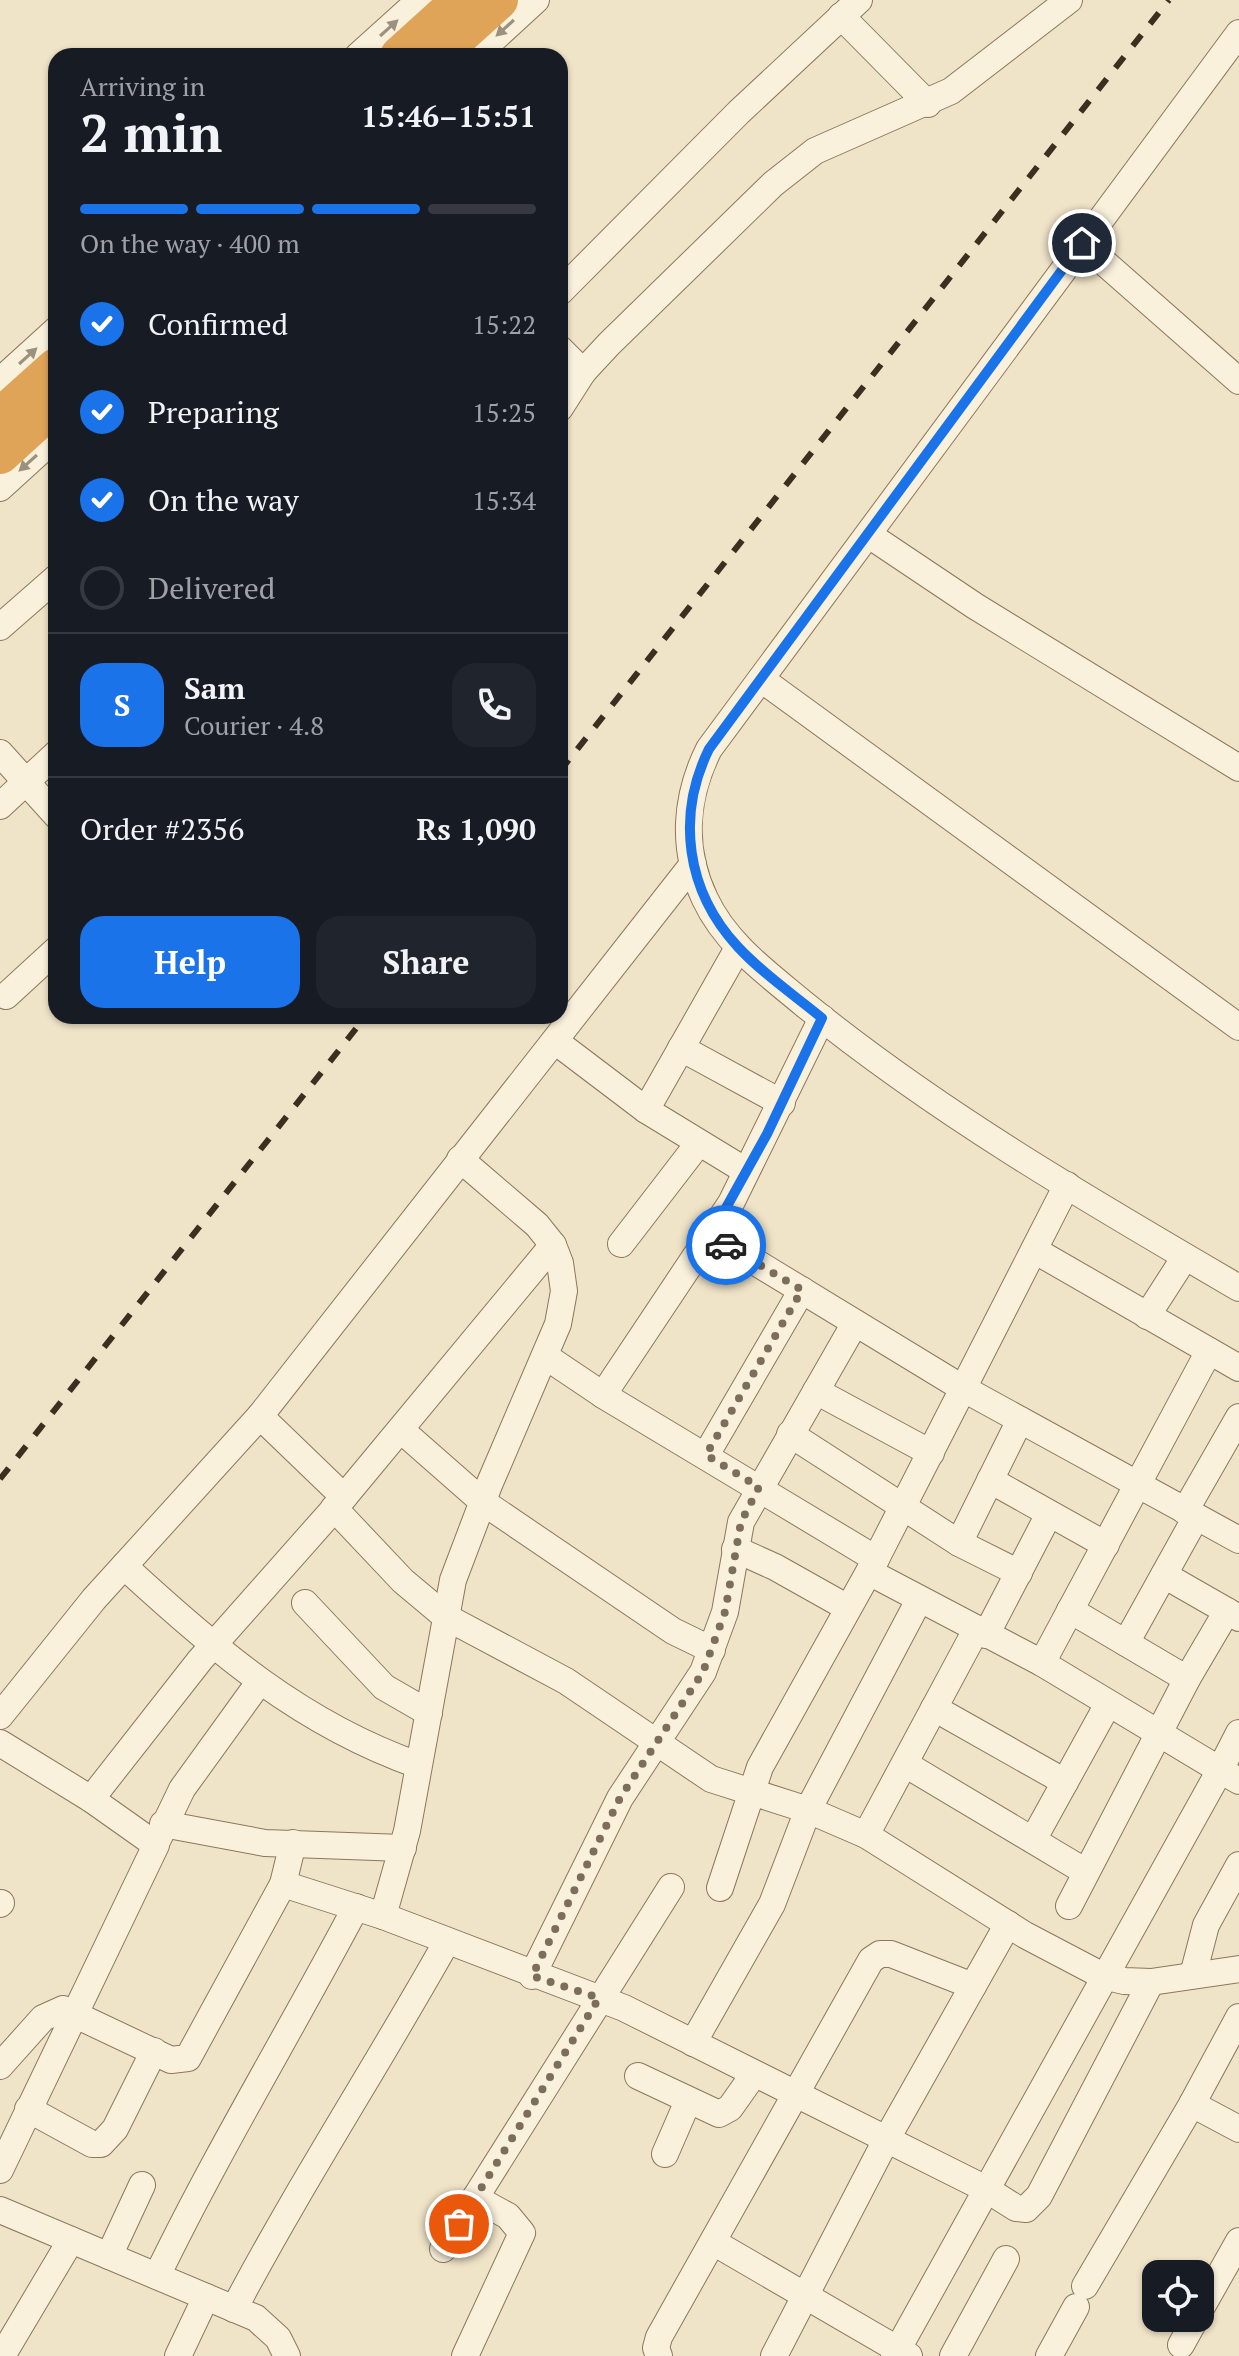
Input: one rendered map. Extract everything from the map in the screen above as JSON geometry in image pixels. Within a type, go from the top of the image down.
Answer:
[{"type":"highway","points":[[409,48],[462,0]]},
{"type":"highway","points":[[445,48],[498,0]]},
{"type":"highway","points":[[0,418],[48,375]]},
{"type":"highway","points":[[0,454],[48,410]]},
{"type":"street","points":[[367,48],[420,0]]},
{"type":"street","points":[[484,48],[536,0]]},
{"type":"street","points":[[568,395],[583,372],[773,184],[815,151],[928,104],[951,91],[1069,0]]},
{"type":"street","points":[[568,284],[739,112],[850,8],[928,104]]},
{"type":"street","points":[[1239,33],[709,749],[697,772],[687,828],[693,864],[704,898],[738,948],[892,1072],[1067,1185],[1239,1288]]},
{"type":"street","points":[[1082,243],[1239,381]]},
{"type":"street","points":[[0,381],[48,337]]},
{"type":"street","points":[[568,357],[583,372]]},
{"type":"street","points":[[0,488],[48,444]]},
{"type":"street","points":[[869,535],[975,606],[1234,760]]},
{"type":"street","points":[[0,627],[48,585]]},
{"type":"street","points":[[761,679],[1239,1027]]},
{"type":"street","points":[[0,753],[48,806]]},
{"type":"street","points":[[0,806],[48,761]]},
{"type":"street","points":[[0,1716],[124,1566],[260,1416],[693,864]]},
{"type":"street","points":[[646,1110],[738,948]]},
{"type":"street","points":[[6,996],[48,957]]},
{"type":"street","points":[[603,1395],[711,1235],[782,1103],[822,1018]]},
{"type":"street","points":[[555,1041],[646,1110],[746,1171]]},
{"type":"street","points":[[681,1048],[782,1103]]},
{"type":"street","points":[[621,1244],[698,1144]]},
{"type":"street","points":[[383,1916],[403,1848],[453,1580],[558,1324],[564,1291],[560,1263],[553,1245],[537,1225],[460,1159]]},
{"type":"street","points":[[720,1888],[751,1793],[779,1730],[903,1507],[1067,1185]]},
{"type":"street","points":[[711,1235],[964,1389],[1239,1540]]},
{"type":"street","points":[[91,1799],[213,1645],[339,1503],[553,1245]]},
{"type":"street","points":[[1034,1250],[1239,1368]]},
{"type":"street","points":[[1147,1316],[1185,1257]]},
{"type":"street","points":[[706,1455],[802,1290]]},
{"type":"street","points":[[532,1976],[620,1798],[703,1672],[725,1612],[741,1522],[855,1323]]},
{"type":"street","points":[[1042,1663],[1209,1351]]},
{"type":"street","points":[[545,1356],[603,1395],[759,1487],[919,1600],[1042,1663],[1229,1775]]},
{"type":"street","points":[[816,1391],[931,1453]]},
{"type":"street","points":[[260,1416],[339,1503],[403,1581],[446,1617],[566,1681],[711,1779],[808,1810],[866,1835],[1008,1924],[1103,1976],[1151,1982],[1239,1969]]},
{"type":"street","points":[[1126,1643],[1164,1575],[1190,1514],[1239,1417]]},
{"type":"street","points":[[959,1543],[1020,1420]]},
{"type":"street","points":[[401,1430],[432,1462],[483,1502],[673,1631],[712,1650]]},
{"type":"street","points":[[790,1434],[959,1543],[1019,1573]]},
{"type":"street","points":[[990,1480],[1106,1545]]},
{"type":"street","points":[[866,1835],[934,1708],[1019,1573],[1049,1514]]},
{"type":"street","points":[[735,1549],[775,1567],[848,1608]]},
{"type":"street","points":[[124,1566],[213,1645],[307,1715],[350,1739],[418,1765]]},
{"type":"street","points":[[1069,1906],[1187,1679],[1233,1614],[1164,1575]]},
{"type":"street","points":[[693,2043],[772,1904],[808,1810],[919,1600]]},
{"type":"street","points":[[305,1603],[384,1687],[429,1713]]},
{"type":"street","points":[[1070,1610],[1187,1679]]},
{"type":"street","points":[[0,2170],[160,1835],[214,1740],[260,1681]]},
{"type":"street","points":[[1033,1840],[1108,1704]]},
{"type":"street","points":[[934,1708],[1065,1782]]},
{"type":"street","points":[[713,2242],[900,2354],[1103,1976],[1229,1775],[1239,1733]]},
{"type":"street","points":[[0,1743],[91,1799],[160,1835],[403,1848]]},
{"type":"street","points":[[905,1764],[1086,1872]]},
{"type":"street","points":[[0,2066],[52,2011],[74,2012],[180,2061],[195,2048],[283,1884],[293,1843]]},
{"type":"street","points":[[1193,1975],[1206,1925],[1239,1865]]},
{"type":"street","points":[[283,1884],[383,1916],[532,1976],[599,1998],[885,2142],[986,2189],[1016,2208],[1026,2209],[1033,2205],[1151,1982]]},
{"type":"street","points":[[443,2249],[671,1887]]},
{"type":"street","points":[[157,2276],[203,2182],[284,2042],[356,1907]]},
{"type":"street","points":[[774,2356],[885,2142],[1008,1924]]},
{"type":"street","points":[[234,2309],[294,2197],[367,2083],[446,1943]]},
{"type":"street","points":[[659,2356],[656,2348],[659,2337],[871,1960],[880,1954],[891,1954],[973,1986]]},
{"type":"street","points":[[1049,2356],[1239,2017]]},
{"type":"street","points":[[28,2109],[92,2144],[101,2144],[115,2129],[154,2051]]},
{"type":"street","points":[[638,2076],[719,2114],[730,2108],[754,2074]]},
{"type":"street","points":[[665,2154],[688,2101]]},
{"type":"street","points":[[1192,2104],[1239,2129]]},
{"type":"street","points":[[109,2256],[142,2185]]},
{"type":"street","points":[[465,2356],[522,2233],[508,2216],[475,2198]]},
{"type":"street","points":[[0,2210],[234,2309],[267,2327],[287,2356]]},
{"type":"street","points":[[2,2356],[71,2240]]},
{"type":"street","points":[[1214,2285],[1239,2241]]},
{"type":"street","points":[[953,2356],[1006,2259]]},
{"type":"street","points":[[178,2356],[206,2297]]},
{"type":"street","points":[[1181,2345],[1188,2332]]},
{"type":"railway","points":[[568,761],[1169,0]]},
{"type":"railway","points":[[0,1479],[360,1024]]},
{"type":"way so far","points":[[459,2224],[599,1998],[532,1976],[620,1798],[703,1672],[725,1612],[741,1522],[759,1487],[706,1455],[802,1290],[726,1245]]},
{"type":"route","points":[[726,1245],[711,1235],[767,1134],[822,1018],[738,948],[704,898],[693,864],[687,828],[690,796],[697,772],[709,749],[1082,243]]}]
